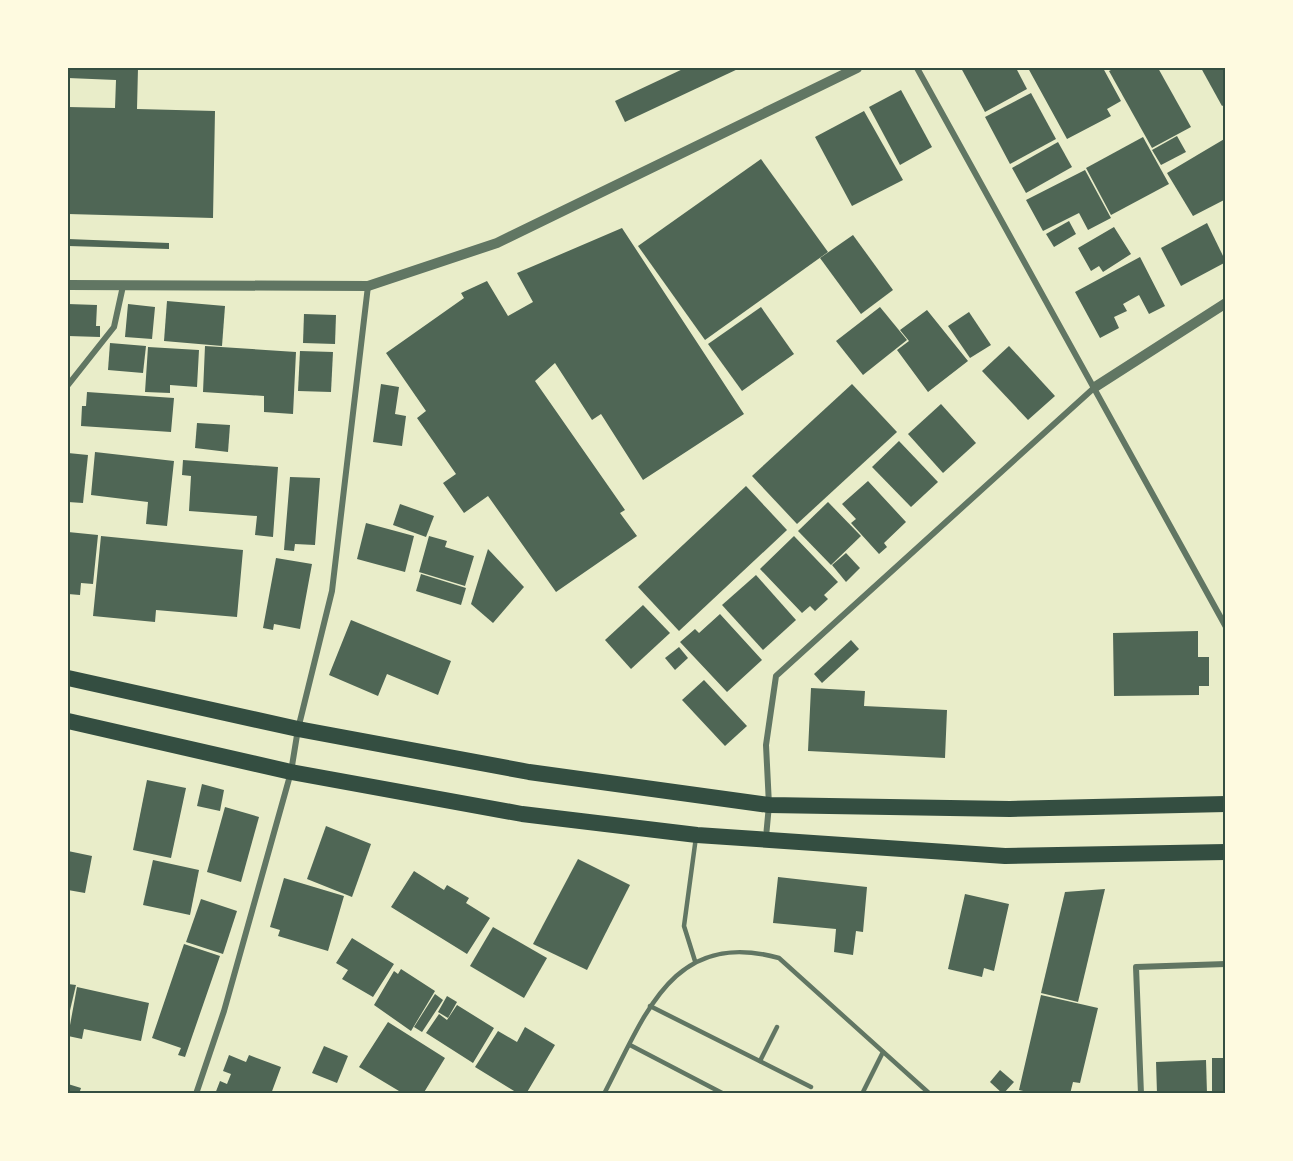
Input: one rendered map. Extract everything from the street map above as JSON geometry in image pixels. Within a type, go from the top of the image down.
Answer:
[{"type":"highway","points":[[68,678],[298,729],[529,772],[769,805],[1010,809],[1226,804]]},
{"type":"highway","points":[[68,722],[291,772],[522,814],[697,835],[1005,856],[1226,852]]},
{"type":"street","points":[[68,285],[368,286],[497,243],[857,68]]},
{"type":"street","points":[[917,68],[1226,627]]},
{"type":"street","points":[[68,385],[114,327],[123,286]]},
{"type":"street","points":[[196,1094],[224,1011],[291,772],[298,729],[332,591],[368,286]]},
{"type":"street","points":[[765,841],[769,805],[766,745],[776,676],[1095,387],[1226,303]]},
{"type":"street","points":[[1140,1094],[1137,967],[1226,964]]},
{"type":"lane","points":[[695,961],[684,926],[697,835]]},
{"type":"lane","points":[[604,1094],[650,1006],[666,983],[695,961],[712,954],[735,951],[757,952],[779,958],[930,1094]]},
{"type":"lane","points":[[650,1006],[811,1087]]},
{"type":"lane","points":[[760,1061],[777,1027]]},
{"type":"lane","points":[[630,1045],[724,1094]]},
{"type":"lane","points":[[862,1094],[884,1052]]},
{"type":"building","points":[[68,68],[138,68],[137,109],[215,111],[213,218],[68,214],[68,107],[115,108],[116,80],[68,78]]},
{"type":"building","points":[[685,68],[740,68],[625,122],[615,101]]},
{"type":"building","points":[[961,68],[1016,68],[1027,89],[985,112]]},
{"type":"building","points":[[1028,68],[1103,68],[1121,101],[1107,109],[1111,116],[1067,139]]},
{"type":"building","points":[[1115,68],[1158,68],[1191,127],[1152,148],[1109,71]]},
{"type":"building","points":[[1201,68],[1226,68],[1226,104],[1222,106]]},
{"type":"building","points":[[901,90],[932,147],[900,165],[869,107]]},
{"type":"building","points":[[1031,93],[1056,139],[1010,164],[985,117]]},
{"type":"building","points":[[864,111],[903,180],[852,206],[815,137]]},
{"type":"building","points":[[1177,136],[1186,152],[1161,165],[1152,150]]},
{"type":"building","points":[[1143,137],[1169,184],[1111,215],[1086,168]]},
{"type":"building","points":[[1226,138],[1226,199],[1193,216],[1167,173]]},
{"type":"building","points":[[1058,142],[1072,167],[1026,193],[1012,168]]},
{"type":"building","points":[[761,159],[828,252],[705,340],[638,246]]},
{"type":"building","points":[[1085,170],[1111,218],[1088,230],[1079,213],[1043,231],[1026,200]]},
{"type":"building","points":[[1069,221],[1076,234],[1054,247],[1046,234]]},
{"type":"building","points":[[1207,223],[1226,262],[1181,286],[1161,248]]},
{"type":"building","points":[[1114,227],[1131,254],[1103,272],[1099,266],[1091,271],[1078,248]]},
{"type":"building","points":[[622,228],[744,414],[643,480],[601,414],[592,420],[555,363],[535,381],[625,510],[620,513],[637,536],[556,592],[488,496],[464,513],[443,483],[456,474],[417,418],[426,411],[386,353],[464,298],[461,293],[487,281],[508,316],[533,302],[517,273]]},
{"type":"building","points":[[853,235],[893,290],[861,314],[820,258]]},
{"type":"building","points":[[68,239],[169,243],[169,249],[68,246]]},
{"type":"building","points":[[1140,257],[1165,306],[1149,314],[1139,295],[1123,304],[1127,311],[1114,317],[1119,328],[1100,338],[1075,292]]},
{"type":"building","points":[[167,301],[225,306],[222,346],[164,341]]},
{"type":"building","points":[[68,304],[97,305],[96,326],[100,326],[100,337],[68,336]]},
{"type":"building","points":[[128,304],[155,307],[152,339],[125,337]]},
{"type":"building","points":[[761,307],[794,354],[742,391],[708,344]]},
{"type":"building","points":[[880,307],[907,340],[863,375],[836,341]]},
{"type":"building","points":[[927,310],[968,361],[928,392],[897,350],[909,341],[900,330]]},
{"type":"building","points":[[969,312],[991,345],[970,358],[948,326]]},
{"type":"building","points":[[304,314],[336,315],[335,344],[303,343]]},
{"type":"building","points":[[110,343],[146,346],[143,373],[108,370]]},
{"type":"building","points":[[205,346],[296,352],[293,414],[264,412],[264,396],[203,392]]},
{"type":"building","points":[[1009,346],[1055,396],[1028,420],[982,371]]},
{"type":"building","points":[[148,347],[199,350],[197,387],[170,385],[170,393],[145,392]]},
{"type":"building","points":[[300,351],[333,352],[331,392],[298,391]]},
{"type":"building","points":[[381,384],[399,387],[395,414],[406,416],[402,446],[373,442]]},
{"type":"building","points":[[852,384],[897,432],[797,524],[752,476]]},
{"type":"building","points":[[87,392],[174,398],[171,432],[81,426],[82,406],[86,406]]},
{"type":"building","points":[[941,404],[976,443],[943,473],[908,434]]},
{"type":"building","points":[[197,423],[230,425],[228,452],[195,448]]},
{"type":"building","points":[[899,441],[938,482],[911,507],[872,467]]},
{"type":"building","points":[[95,452],[174,461],[167,526],[146,524],[148,502],[91,495]]},
{"type":"building","points":[[68,453],[88,455],[83,503],[68,502]]},
{"type":"building","points":[[183,460],[278,467],[273,537],[255,535],[257,516],[189,511],[191,476],[182,475]]},
{"type":"building","points":[[290,477],[320,478],[315,545],[295,544],[294,551],[284,550]]},
{"type":"building","points":[[868,481],[906,522],[884,543],[887,547],[879,554],[851,523],[856,519],[842,504]]},
{"type":"building","points":[[746,486],[787,530],[679,631],[638,587]]},
{"type":"building","points":[[828,502],[861,536],[831,565],[798,531]]},
{"type":"building","points":[[400,504],[434,516],[426,537],[393,525]]},
{"type":"building","points":[[366,523],[414,536],[405,572],[357,559]]},
{"type":"building","points":[[68,532],[98,535],[93,584],[81,583],[80,595],[68,594]]},
{"type":"building","points":[[101,536],[243,550],[237,617],[156,610],[155,622],[93,616]]},
{"type":"building","points":[[429,536],[447,541],[445,547],[474,556],[465,586],[419,572]]},
{"type":"building","points":[[794,536],[838,582],[824,595],[828,599],[815,611],[810,606],[802,613],[760,569]]},
{"type":"building","points":[[488,549],[524,587],[493,623],[471,604]]},
{"type":"building","points":[[846,553],[860,568],[846,582],[832,565]]},
{"type":"building","points":[[276,558],[312,564],[300,629],[274,624],[273,630],[263,628]]},
{"type":"building","points":[[421,574],[466,588],[461,605],[416,591]]},
{"type":"building","points":[[756,575],[796,620],[763,650],[722,605]]},
{"type":"building","points":[[643,605],[670,633],[631,669],[605,640]]},
{"type":"building","points":[[720,614],[762,660],[727,692],[680,642],[695,629],[699,633]]},
{"type":"building","points":[[351,620],[451,661],[438,695],[387,674],[378,696],[329,675]]},
{"type":"building","points":[[1198,631],[1198,657],[1209,657],[1209,686],[1199,686],[1199,695],[1114,696],[1113,633]]},
{"type":"building","points":[[851,640],[859,649],[822,683],[814,674]]},
{"type":"building","points":[[679,647],[688,658],[675,670],[665,658]]},
{"type":"building","points":[[704,680],[747,726],[725,746],[682,700]]},
{"type":"building","points":[[811,688],[865,691],[864,706],[947,710],[945,758],[808,751]]},
{"type":"building","points":[[147,780],[186,788],[171,858],[133,850]]},
{"type":"building","points":[[202,784],[224,790],[220,811],[197,806]]},
{"type":"building","points":[[225,807],[259,817],[241,882],[207,872]]},
{"type":"building","points":[[326,826],[371,844],[352,897],[307,879]]},
{"type":"building","points":[[68,851],[92,856],[85,893],[68,890]]},
{"type":"building","points":[[578,859],[630,885],[587,970],[533,944]]},
{"type":"building","points":[[153,860],[199,870],[190,915],[143,905]]},
{"type":"building","points":[[414,871],[444,890],[447,885],[469,898],[466,903],[490,918],[467,954],[391,907]]},
{"type":"building","points":[[778,877],[867,887],[863,932],[856,931],[853,955],[834,952],[836,929],[773,923]]},
{"type":"building","points":[[284,878],[344,896],[328,951],[278,936],[280,930],[270,927]]},
{"type":"building","points":[[1105,889],[1078,1002],[1041,993],[1065,892]]},
{"type":"building","points":[[965,894],[1009,904],[994,971],[984,968],[982,977],[948,969]]},
{"type":"building","points":[[201,899],[237,911],[223,954],[186,942]]},
{"type":"building","points":[[493,927],[547,958],[524,998],[470,966]]},
{"type":"building","points":[[352,938],[394,964],[373,997],[342,979],[348,970],[336,963]]},
{"type":"building","points":[[184,944],[220,956],[185,1057],[178,1055],[181,1048],[152,1038]]},
{"type":"building","points":[[401,969],[435,991],[411,1031],[374,1005],[394,971],[398,974]]},
{"type":"building","points":[[68,984],[76,985],[68,1019]]},
{"type":"building","points":[[77,987],[149,1003],[141,1041],[84,1029],[82,1039],[68,1036]]},
{"type":"building","points":[[435,994],[443,1000],[422,1032],[414,1027]]},
{"type":"building","points":[[1041,995],[1098,1008],[1080,1083],[1073,1082],[1070,1094],[1036,1094],[1019,1090]]},
{"type":"building","points":[[447,996],[457,1002],[448,1018],[438,1012]]},
{"type":"building","points":[[457,1005],[494,1028],[473,1063],[426,1033],[439,1014],[447,1020]]},
{"type":"building","points":[[388,1022],[445,1058],[423,1094],[397,1094],[399,1091],[359,1067]]},
{"type":"building","points":[[525,1027],[555,1045],[526,1094],[519,1094],[475,1067],[498,1031],[517,1042]]},
{"type":"building","points":[[324,1046],[348,1056],[337,1083],[312,1073]]},
{"type":"building","points":[[229,1055],[246,1062],[249,1055],[281,1067],[271,1094],[215,1094],[220,1081],[227,1084],[231,1074],[223,1071]]},
{"type":"building","points":[[1212,1058],[1226,1058],[1226,1094],[1212,1094]]},
{"type":"building","points":[[1206,1060],[1207,1094],[1157,1094],[1156,1062]]},
{"type":"building","points":[[1000,1070],[1014,1082],[1003,1094],[990,1082]]},
{"type":"building","points":[[68,1084],[81,1088],[79,1094],[68,1094]]}]
